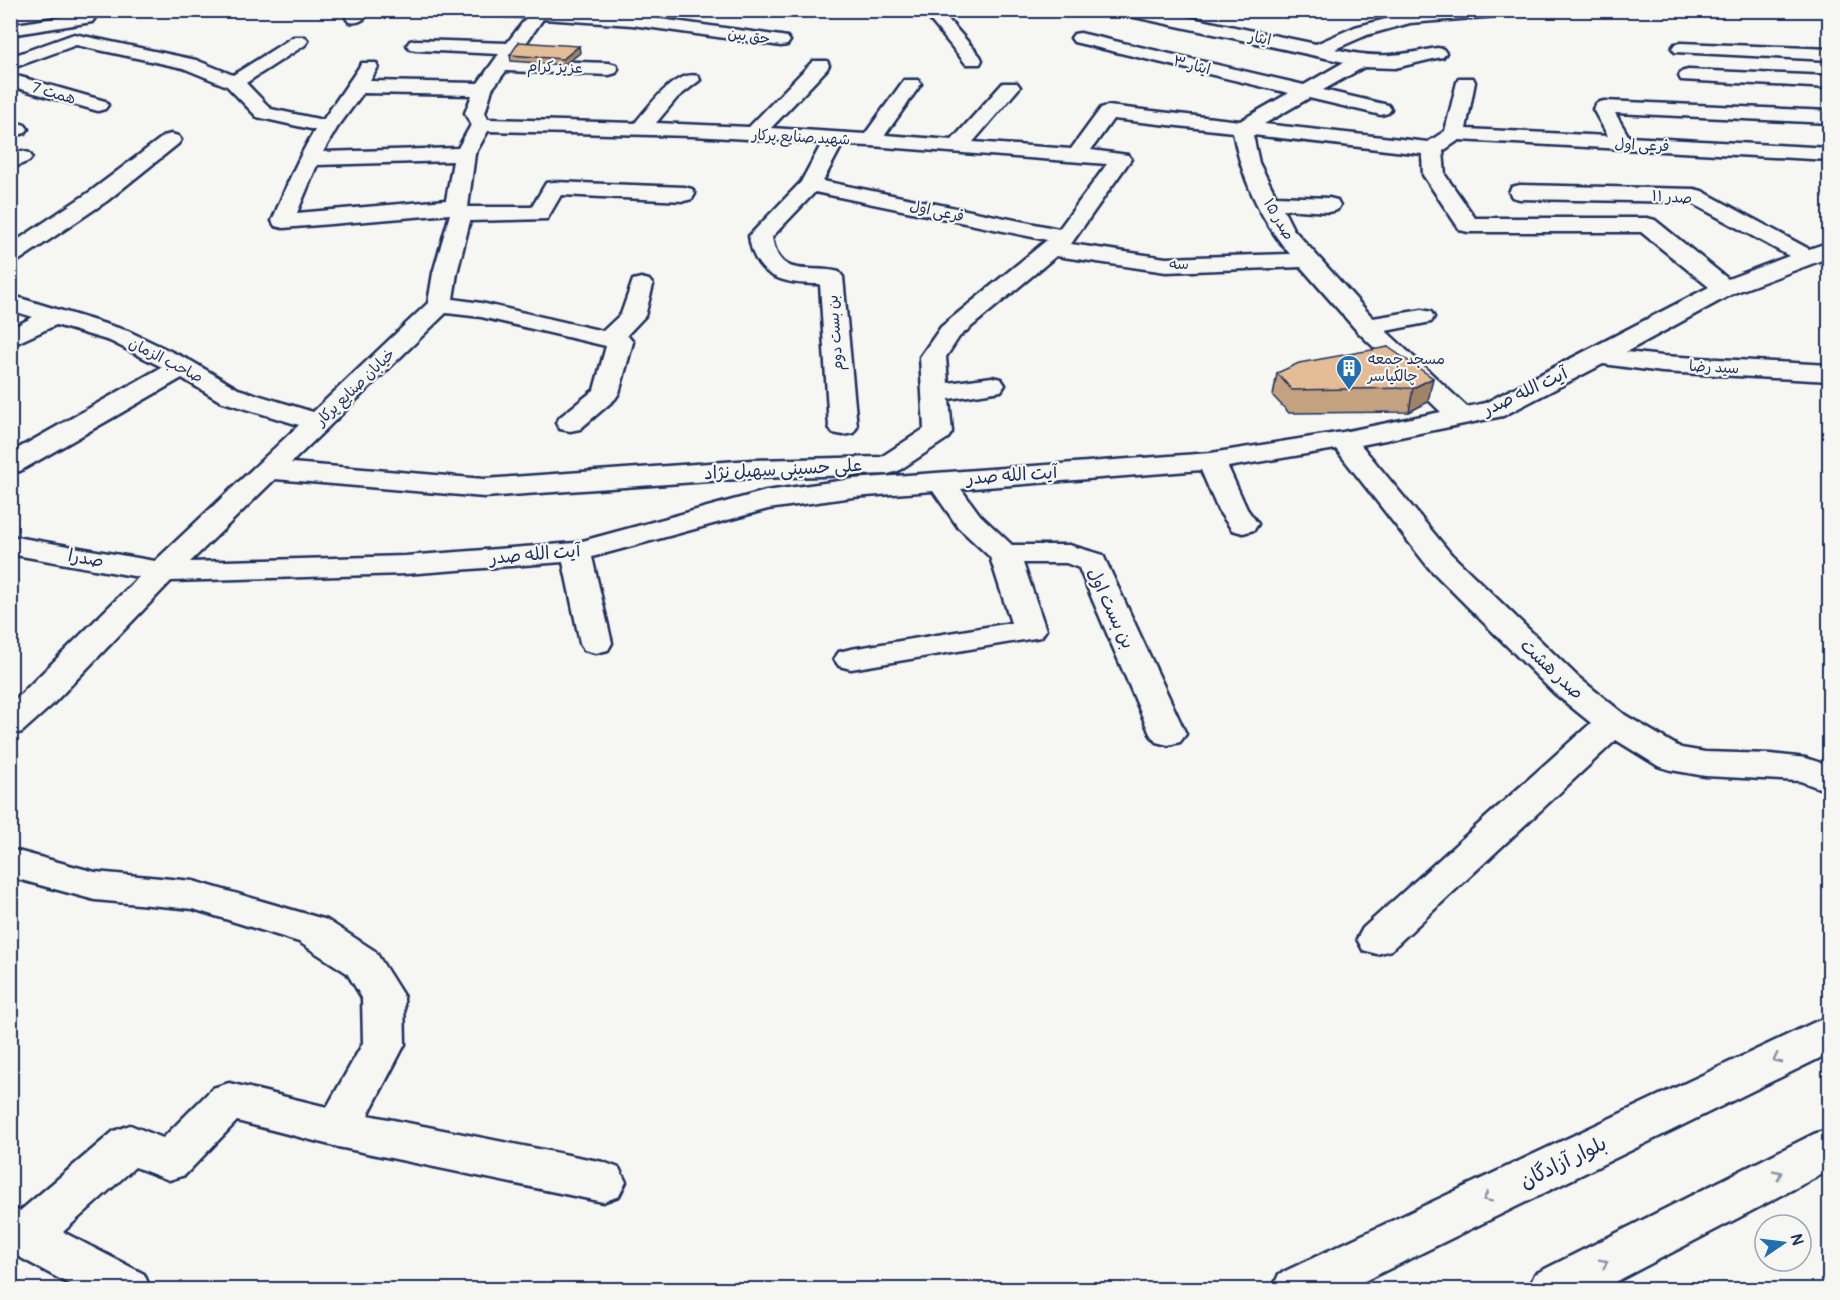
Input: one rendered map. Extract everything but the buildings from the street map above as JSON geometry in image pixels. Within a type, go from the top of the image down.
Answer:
[{"type":"main road","name":"حق بین","points":[[495,10],[632,20],[781,41]]},
{"type":"main road","name":"ایثار","points":[[1125,10],[1318,50],[1360,61],[1395,62],[1437,53]]},
{"type":"main road","points":[[1318,50],[1361,31],[1408,18],[1510,10]]},
{"type":"main road","points":[[540,12],[483,89],[475,113],[481,125],[465,154],[459,210],[440,304],[481,310],[620,342]]},
{"type":"main road","points":[[931,12],[954,12]]},
{"type":"main road","points":[[931,12],[973,60]]},
{"type":"main road","points":[[10,30],[89,14]]},
{"type":"main road","points":[[74,39],[89,14]]},
{"type":"main road","points":[[10,17],[29,27]]},
{"type":"main road","name":"ایثار ۳","points":[[1080,38],[1381,109]]},
{"type":"main road","points":[[10,64],[74,39],[189,64],[234,82],[264,113],[327,128]]},
{"type":"main road","points":[[234,82],[298,41]]},
{"type":"main road","name":"عزیز کرام","points":[[416,45],[609,69]]},
{"type":"main road","points":[[1681,48],[1830,55]]},
{"type":"main road","points":[[1242,128],[1360,61]]},
{"type":"main road","points":[[754,134],[820,64]]},
{"type":"main road","points":[[369,67],[359,87],[327,128],[309,159],[283,221],[459,210],[538,214],[554,188],[684,194]]},
{"type":"main road","points":[[1688,76],[1830,82]]},
{"type":"main road","name":"همت 7","points":[[10,80],[98,105]]},
{"type":"main road","points":[[640,129],[670,94],[691,80]]},
{"type":"main road","points":[[1077,156],[1108,112],[1432,149],[1455,134],[1466,82]]},
{"type":"main road","points":[[871,140],[911,84]]},
{"type":"main road","points":[[359,87],[483,89]]},
{"type":"main road","points":[[957,147],[1010,87]]},
{"type":"main road","points":[[1623,144],[1603,109],[1604,107],[1830,117]]},
{"type":"main road","name":"شهید صنایع پرکار","points":[[481,125],[640,129],[871,140],[1121,159]]},
{"type":"main road","name":"صدر ۱۵","points":[[1242,128],[1249,162],[1283,232],[1367,327],[1462,417]]},
{"type":"main road","name":"فرعی اول","points":[[1455,134],[1830,154]]},
{"type":"main road","name":"بن بست دوم","points":[[835,139],[810,185],[760,236],[760,247],[770,261],[786,274],[831,277],[843,427]]},
{"type":"main road","points":[[10,256],[99,196],[171,140]]},
{"type":"main road","points":[[1432,149],[1434,175],[1468,225],[1647,225],[1725,288]]},
{"type":"main road","points":[[309,159],[465,154]]},
{"type":"main road","name":"علی حسینی سهیل نژاد","points":[[269,470],[484,488],[752,470],[888,465],[938,432],[933,357],[950,332],[1058,243],[1121,159]]},
{"type":"main road","name":"فرعی اول","points":[[810,185],[1058,243]]},
{"type":"main road","name":"صدر ۱۱","points":[[1520,192],[1694,196],[1819,254]]},
{"type":"main road","points":[[1268,202],[1329,205]]},
{"type":"main road","name":"سه","points":[[1058,243],[1166,265],[1307,260]]},
{"type":"main road","name":"آیت الله صدر","points":[[162,572],[405,565],[576,552],[766,500],[853,488],[1211,461],[1344,440],[1493,410],[1725,288],[1819,254]]},
{"type":"main road","points":[[620,342],[613,335],[633,316],[641,285]]},
{"type":"main road","name":"صاحب الزمان","points":[[10,302],[52,317],[119,336],[182,367],[229,395],[319,422]]},
{"type":"main road","name":"خیابان صنایع پرکار","points":[[10,724],[25,696],[162,572],[440,304]]},
{"type":"main road","points":[[10,339],[52,317]]},
{"type":"main road","points":[[1367,327],[1422,317]]},
{"type":"main road","points":[[570,423],[606,393],[620,342]]},
{"type":"main road","name":"سید رضا","points":[[1599,356],[1662,364],[1830,373]]},
{"type":"main road","points":[[10,465],[182,367]]},
{"type":"main road","points":[[935,393],[992,386]]},
{"type":"main road","name":"صدر هشت","points":[[1344,440],[1440,561],[1566,685],[1613,723],[1671,758],[1705,764],[1770,766],[1806,770],[1830,780]]},
{"type":"main road","points":[[1211,461],[1233,510],[1243,524]]},
{"type":"main road","points":[[850,659],[1030,630],[1004,555],[969,521],[941,481]]},
{"type":"main road","name":"صدرا","points":[[10,545],[162,572]]},
{"type":"main road","points":[[576,552],[596,643]]},
{"type":"main road","name":"بن بست اول","points":[[1004,555],[1070,554],[1092,562],[1168,734]]},
{"type":"main road","points":[[1377,939],[1613,723]]},
{"type":"main road","points":[[10,863],[95,886],[193,896],[313,932],[361,962],[383,997],[384,1044],[338,1128]]},
{"type":"main road","name":"بلوار آزادگان","points":[[1296,1290],[1830,1034]]},
{"type":"main road","points":[[127,1290],[18,1231],[130,1144],[169,1161],[229,1101],[338,1128],[603,1182]]},
{"type":"main road","points":[[1552,1290],[1830,1148]]},
{"type":"place","name":"مسجد جمعه چالکیاسر","points":[[1349,391]]}]
